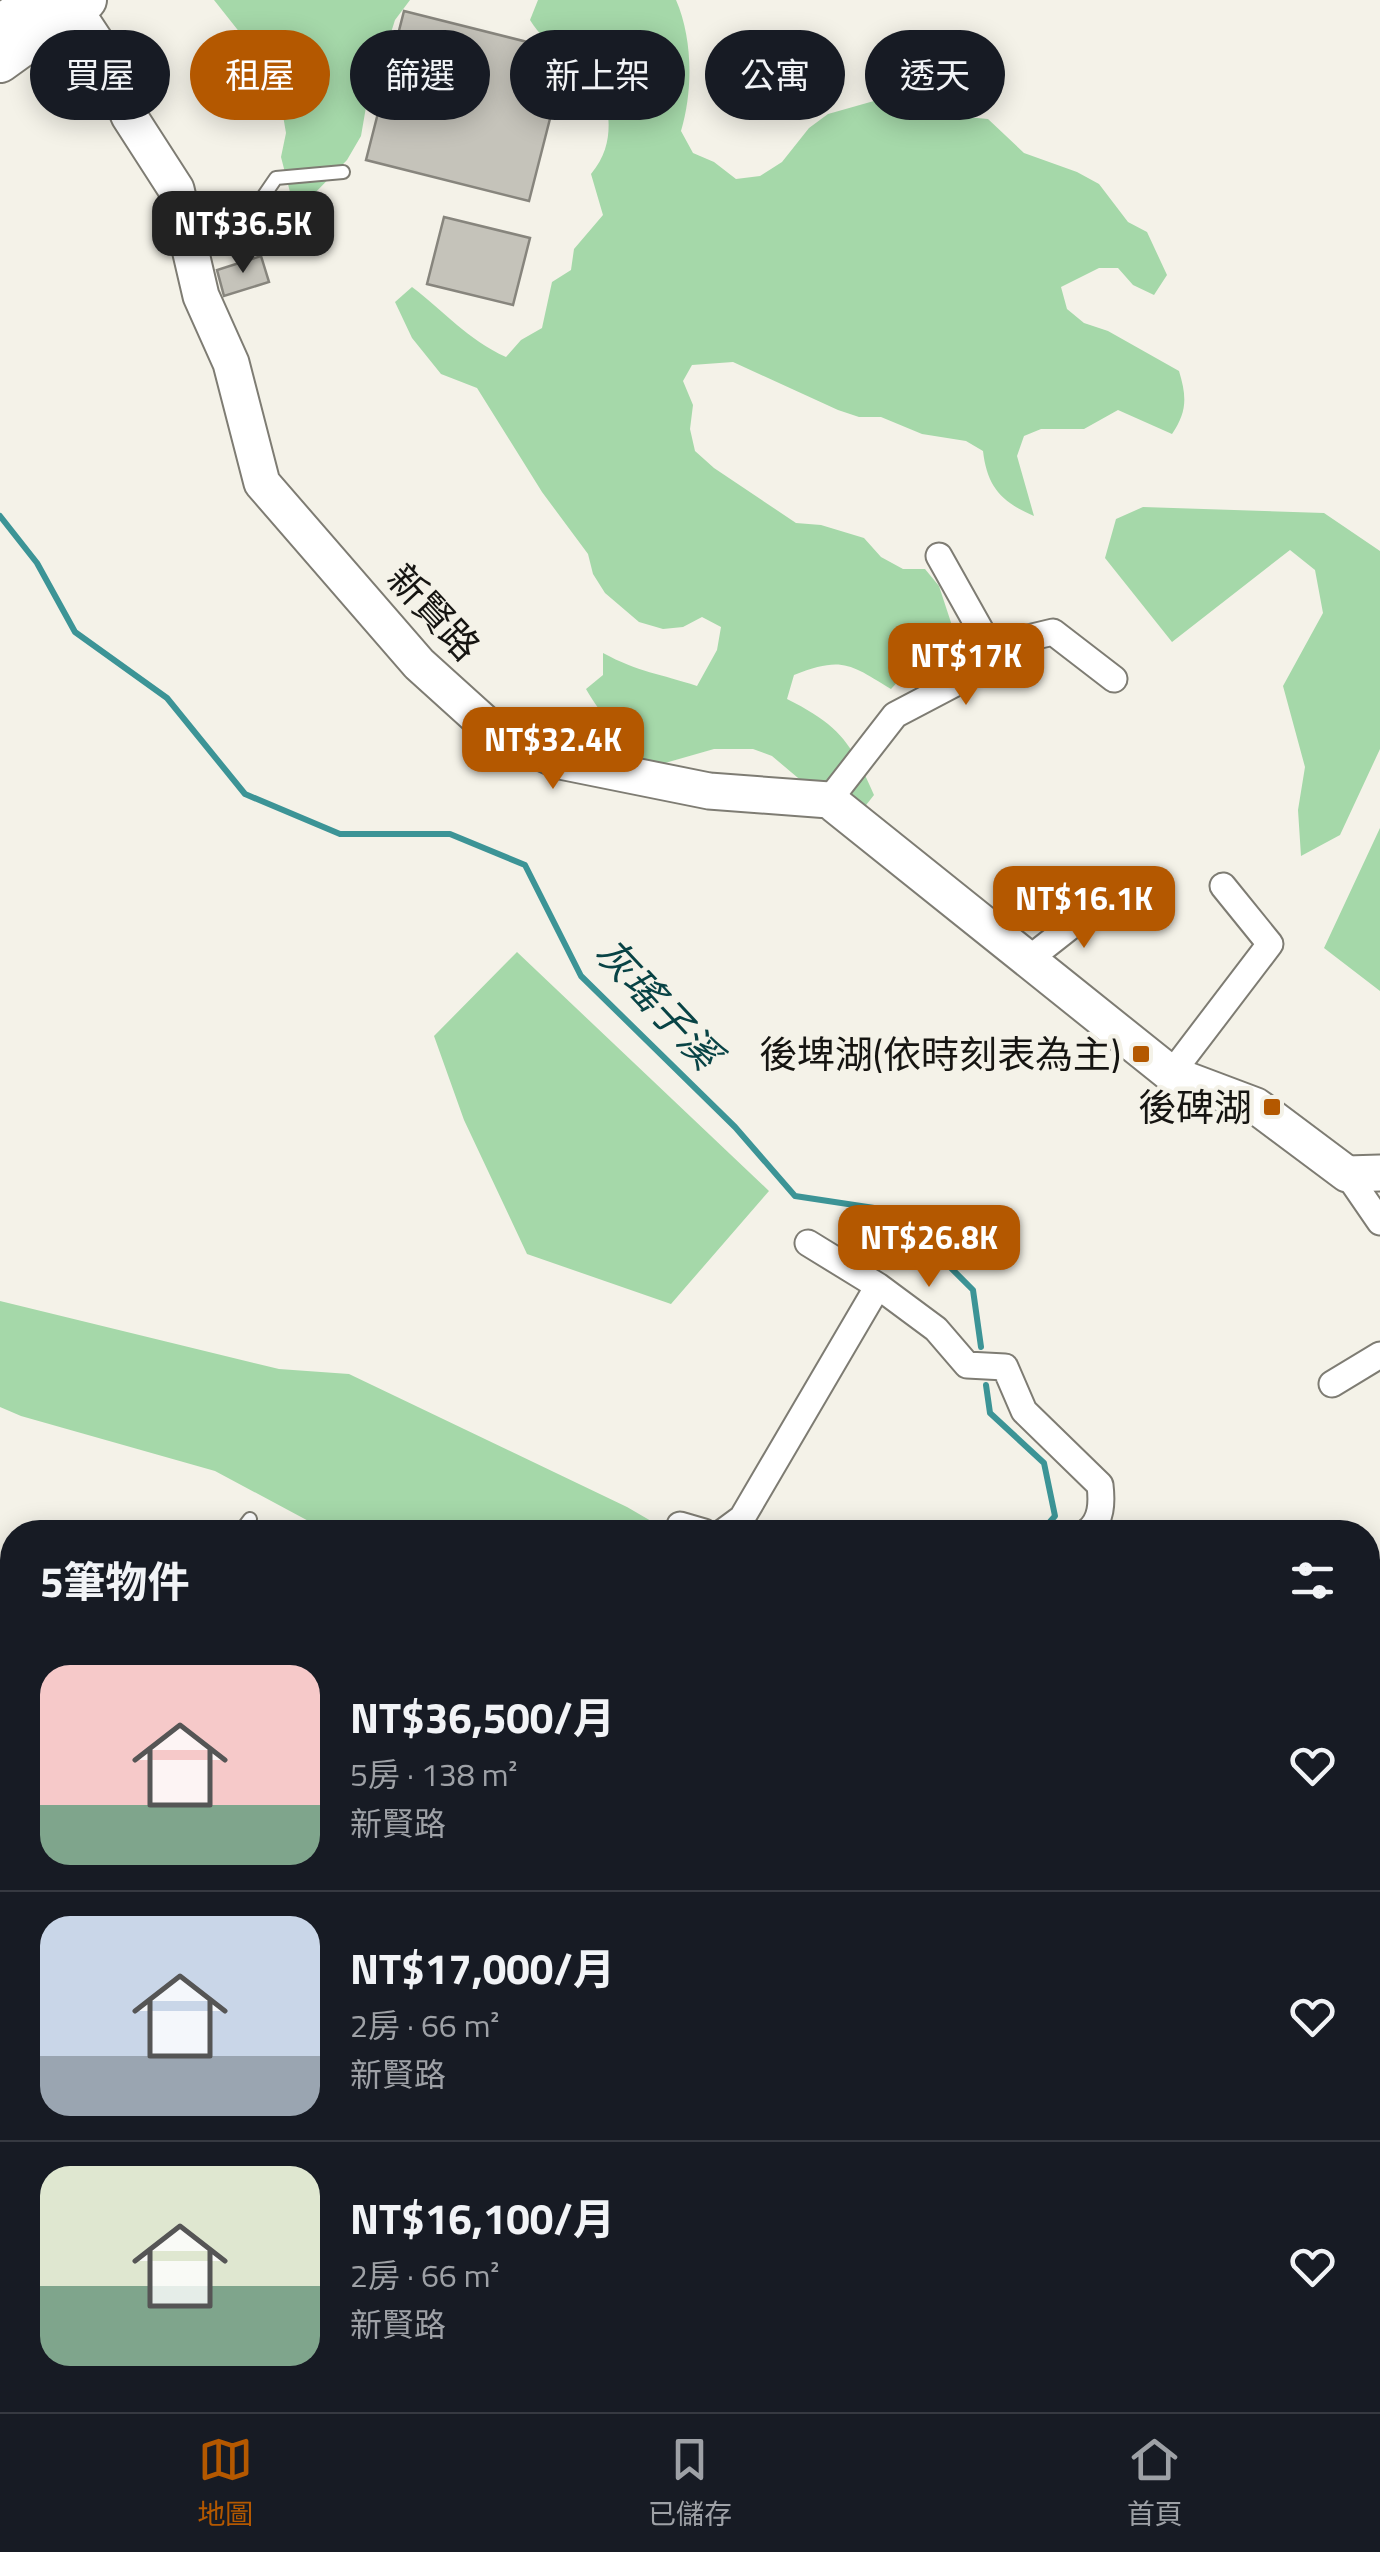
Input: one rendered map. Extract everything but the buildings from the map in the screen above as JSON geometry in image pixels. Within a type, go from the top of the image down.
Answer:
[{"type":"main road","points":[[0,26],[66,2]]},
{"type":"main road","points":[[0,62],[66,2]]},
{"type":"street","name":"新賢路","points":[[66,2],[101,50],[129,116],[176,189],[201,296],[231,363],[262,483],[419,664],[492,730],[560,760],[709,791],[829,800]]},
{"type":"street","points":[[939,556],[990,646]]},
{"type":"street","points":[[1114,679],[1053,632],[990,646],[972,674],[896,714],[829,800],[1171,1074],[1256,1106],[1364,1174],[1380,1222]]},
{"type":"street","points":[[1171,1074],[1270,944],[1223,886]]},
{"type":"street","points":[[1029,958],[1104,900]]},
{"type":"street","points":[[808,1243],[878,1286],[936,1329],[966,1365],[1005,1367],[1024,1410],[1100,1484],[1102,1504],[1096,1520]]},
{"type":"street","points":[[739,1520],[878,1286]]},
{"type":"street","points":[[1332,1384],[1380,1355]]},
{"type":"lane","points":[[191,251],[241,229],[276,178],[343,172]]},
{"type":"green space","points":[[214,0],[410,0],[392,30],[350,30],[350,120],[364,120],[361,136],[347,160],[312,196],[291,196],[281,157],[286,133],[284,120],[330,120],[330,30],[238,30]]},
{"type":"green space","points":[[538,0],[676,0],[686,31],[689,65],[685,113],[685,30],[537,30],[530,20]]},
{"type":"green space","points":[[865,104],[865,120],[989,120],[1024,153],[1099,184],[1128,222],[1147,232],[1167,275],[1154,295],[1133,285],[1118,268],[1099,268],[1061,287],[1067,309],[1084,323],[1108,331],[1179,371],[1184,404],[1172,434],[1118,410],[1084,429],[1041,429],[1024,436],[1017,456],[1034,516],[1004,499],[988,474],[983,451],[966,441],[922,434],[881,417],[859,417],[838,410],[733,362],[692,365],[683,381],[693,405],[690,429],[695,451],[714,468],[796,523],[821,525],[864,538],[881,557],[903,569],[925,569],[939,586],[961,653],[942,660],[920,658],[891,689],[855,669],[835,664],[794,675],[787,699],[831,727],[850,748],[866,777],[874,795],[859,814],[804,783],[772,756],[753,749],[714,749],[644,769],[600,766],[610,733],[586,689],[603,675],[603,653],[639,669],[697,686],[717,650],[721,627],[702,617],[683,627],[663,629],[639,622],[605,593],[593,574],[588,554],[542,492],[477,388],[441,374],[412,338],[395,302],[412,287],[468,334],[506,357],[521,340],[542,328],[552,282],[571,270],[574,249],[603,215],[591,174],[608,138],[608,120],[683,120],[681,131],[693,153],[714,162],[736,179],[760,176],[782,162],[820,120],[845,120],[845,109]]},
{"type":"green space","points":[[1143,507],[1324,513],[1380,551],[1380,749],[1340,835],[1301,856],[1298,810],[1305,767],[1283,686],[1323,613],[1315,570],[1290,550],[1172,642],[1105,558],[1116,519]]},
{"type":"green space","points":[[1380,828],[1380,991],[1324,948]]},
{"type":"green space","points":[[517,952],[769,1191],[671,1304],[527,1254],[464,1120],[434,1036]]},
{"type":"green space","points":[[0,1301],[279,1369],[349,1374],[649,1520],[307,1520],[215,1471],[0,1407]]},
{"type":"waterway","name":"灰瑤子溪","points":[[0,516],[37,563],[75,632],[167,698],[245,794],[340,834],[450,834],[525,865],[581,976],[735,1127],[795,1196],[894,1211],[973,1290],[981,1347]]},
{"type":"waterway","name":"灰瑤子溪","points":[[986,1385],[990,1413],[1044,1463],[1055,1516],[1052,1520]]},
{"type":"place","name":"後埤湖(依時刻表為主)","points":[[1141,1054]]},
{"type":"place","name":"後碑湖","points":[[1272,1107]]}]
